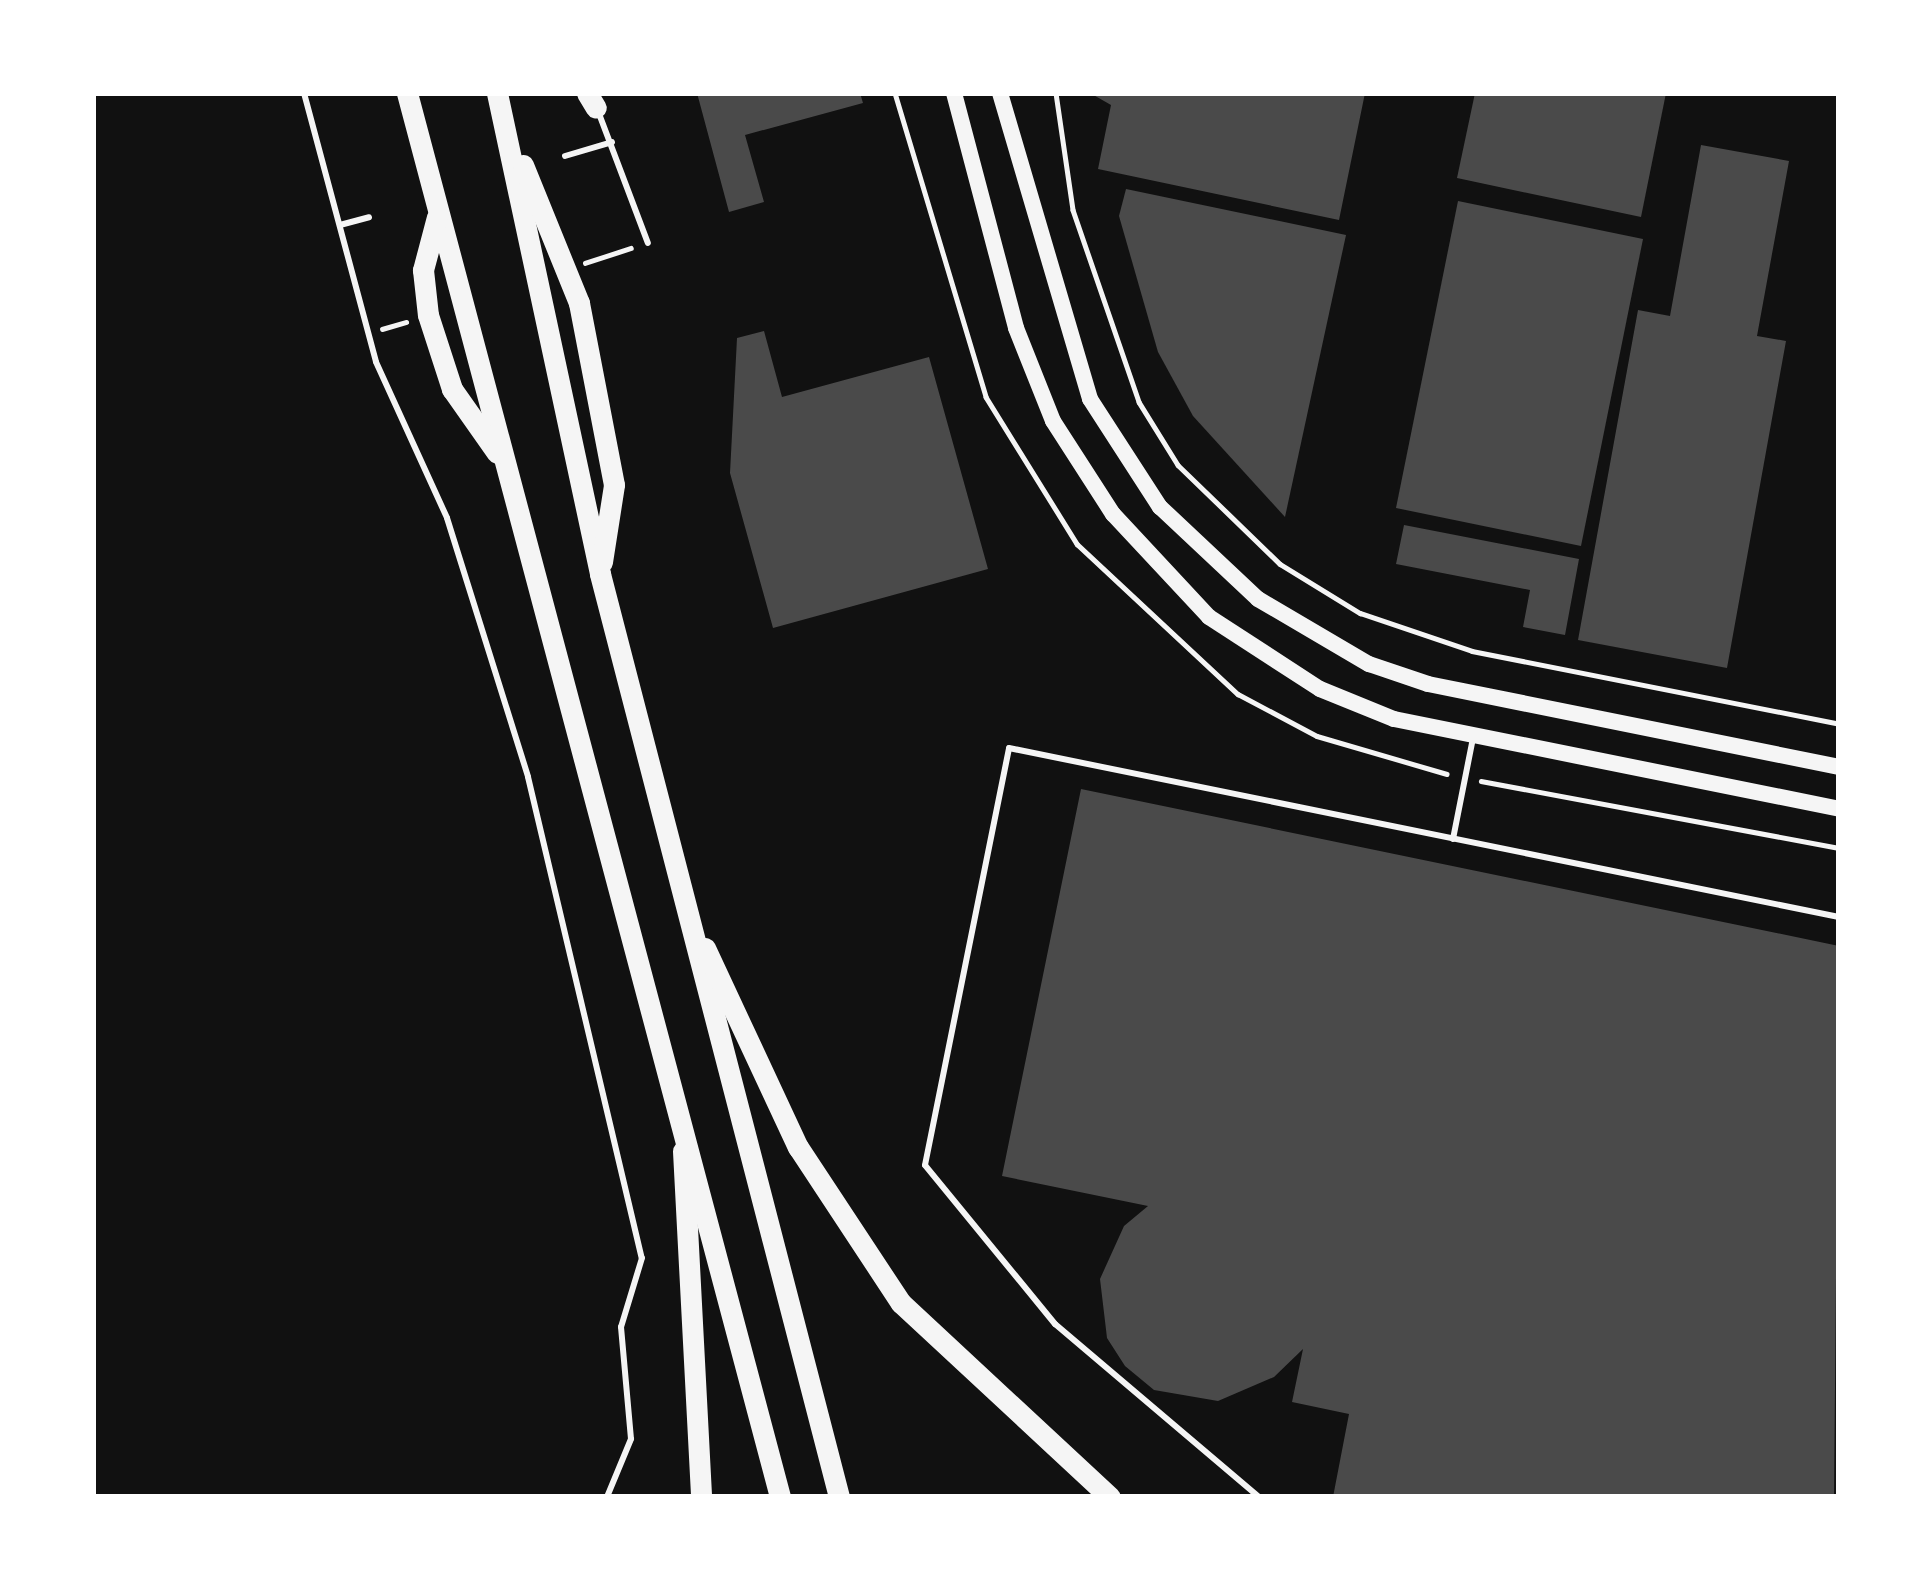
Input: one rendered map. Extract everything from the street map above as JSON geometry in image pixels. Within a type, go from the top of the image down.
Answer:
[{"type":"main road","points":[[407,93],[683,1151],[780,1497]]},
{"type":"main road","points":[[496,93],[600,574],[705,947],[839,1497]]},
{"type":"main road","points":[[508,133],[571,267],[614,485],[600,574]]},
{"type":"main road","points":[[437,217],[423,270],[428,315],[452,388],[504,461]]},
{"type":"main road","points":[[705,947],[798,1147],[901,1303],[1110,1497]]},
{"type":"main road","points":[[683,1151],[701,1497]]},
{"type":"street","points":[[950,93],[1042,396],[1136,541],[1209,616],[1282,667],[1376,712],[1474,738],[1839,809]]},
{"type":"street","points":[[1003,93],[1090,399],[1160,507],[1258,599],[1369,664],[1428,684],[1839,767]]},
{"type":"lane","points":[[304,93],[368,333],[447,518],[528,777],[642,1258],[621,1327],[631,1438],[608,1497]]},
{"type":"lane","points":[[592,100],[648,243]]},
{"type":"lane","points":[[565,156],[612,142]]},
{"type":"lane","points":[[340,225],[370,217]]},
{"type":"lane","points":[[1453,839],[1474,738]]},
{"type":"lane","points":[[1259,1497],[1039,1307],[925,1165],[1009,748],[1839,917]]},
{"type":"path","points":[[1056,93],[1073,210],[1139,402],[1191,479],[1280,564],[1360,613],[1472,651],[1839,724]]},
{"type":"path","points":[[571,267],[648,243]]},
{"type":"path","points":[[368,333],[428,315]]},
{"type":"building","points":[[697,93],[860,93],[863,103],[745,135],[764,202],[729,212]]},
{"type":"building","points":[[1090,93],[1365,93],[1339,220],[1098,169],[1111,105]]},
{"type":"building","points":[[1475,93],[1666,93],[1641,217],[1457,178]]},
{"type":"building","points":[[1701,145],[1789,161],[1757,336],[1786,341],[1727,668],[1578,640],[1638,310],[1670,316]]},
{"type":"building","points":[[1126,189],[1346,235],[1285,517],[1193,416],[1158,352],[1119,216]]},
{"type":"building","points":[[1458,201],[1643,239],[1581,546],[1396,508]]},
{"type":"building","points":[[764,331],[782,397],[929,357],[988,569],[773,628],[730,473],[737,338]]},
{"type":"building","points":[[1404,525],[1579,559],[1565,635],[1523,627],[1530,590],[1396,564]]},
{"type":"building","points":[[1081,789],[1839,946],[1834,1497],[1333,1497],[1349,1414],[1292,1402],[1303,1349],[1274,1377],[1218,1401],[1154,1390],[1125,1366],[1107,1338],[1100,1279],[1124,1226],[1148,1206],[1002,1176]]}]
